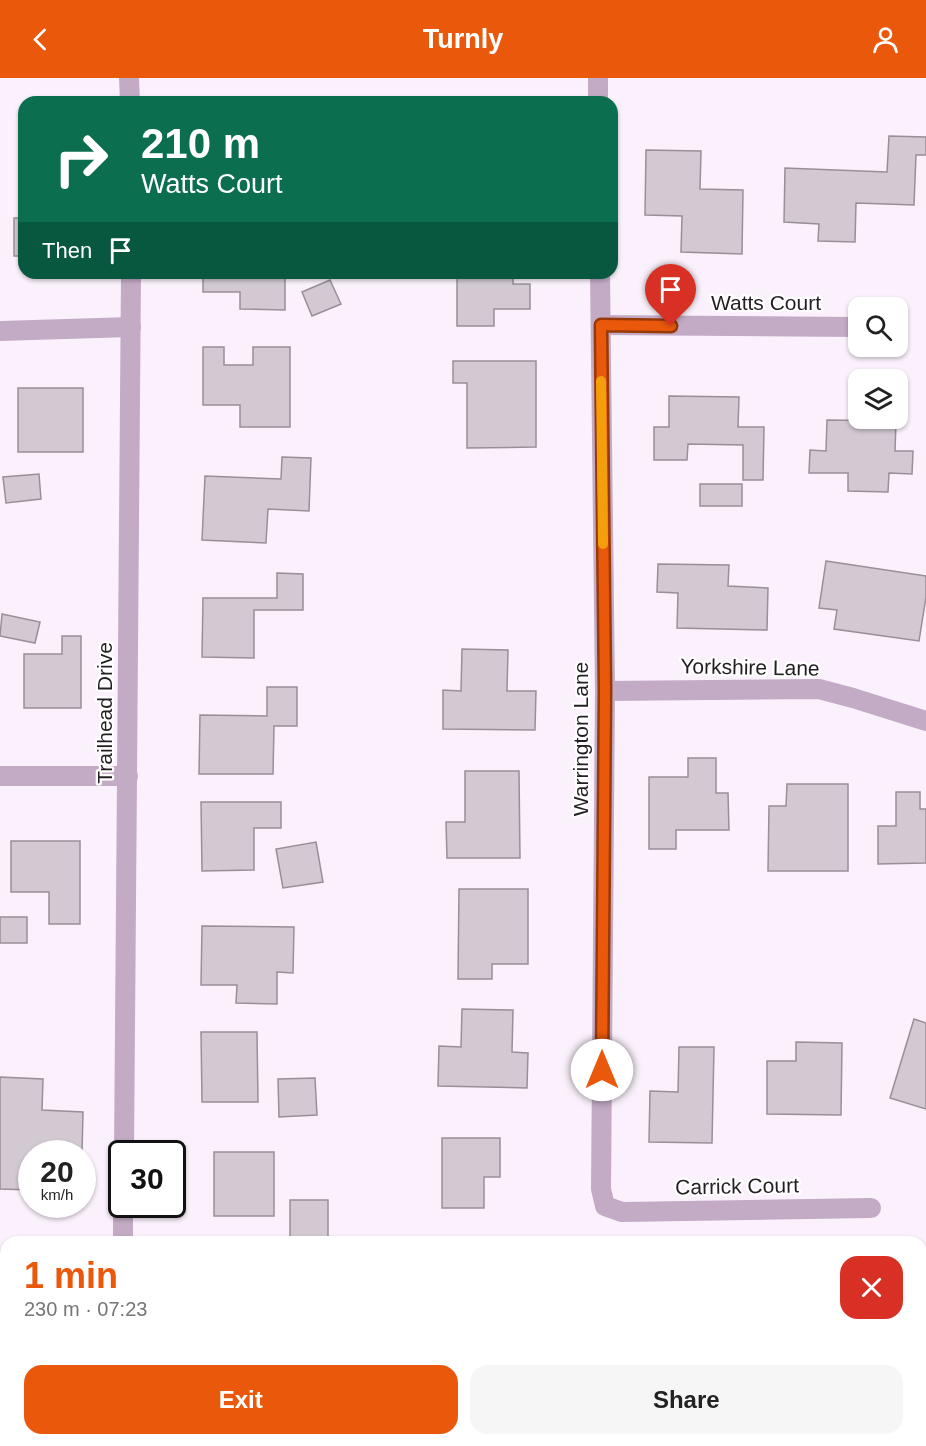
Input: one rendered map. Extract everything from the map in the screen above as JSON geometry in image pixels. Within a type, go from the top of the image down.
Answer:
[{"type":"street","points":[[129,78],[130,96]]},
{"type":"street","points":[[598,78],[598,96]]},
{"type":"street","name":"Trailhead Drive","points":[[124,1140],[131,279]]},
{"type":"street","name":"Warrington Lane","points":[[600,279],[605,691],[601,1189],[605,1206]]},
{"type":"street","name":"Watts Court","points":[[601,325],[848,327]]},
{"type":"street","points":[[0,330],[130,327]]},
{"type":"street","name":"Yorkshire Lane","points":[[605,691],[819,689],[926,722]]},
{"type":"street","points":[[0,776],[128,777]]},
{"type":"street","name":"Carrick Court","points":[[605,1206],[622,1212],[871,1208]]},
{"type":"street","points":[[123,1218],[123,1236]]},
{"type":"building","points":[[889,136],[926,137],[926,155],[916,155],[914,205],[856,203],[855,242],[818,241],[819,224],[784,222],[785,168],[887,172]]},
{"type":"building","points":[[646,150],[701,151],[700,189],[743,190],[742,254],[681,252],[682,216],[645,215]]},
{"type":"building","points":[[14,218],[18,218],[18,256],[14,256]]},
{"type":"building","points":[[203,279],[285,279],[285,310],[240,309],[240,292],[203,292]]},
{"type":"building","points":[[457,279],[513,279],[513,284],[530,284],[530,309],[494,309],[494,326],[457,326]]},
{"type":"building","points":[[330,280],[341,304],[312,316],[302,292]]},
{"type":"building","points":[[203,347],[224,347],[224,365],[253,365],[253,347],[290,347],[290,427],[240,427],[240,405],[203,405]]},
{"type":"building","points":[[453,361],[536,361],[536,447],[467,448],[467,383],[453,383]]},
{"type":"building","points":[[18,388],[83,388],[83,452],[18,452]]},
{"type":"building","points":[[669,396],[739,397],[738,427],[764,427],[763,480],[743,480],[743,445],[688,444],[687,460],[654,460],[654,427],[669,427]]},
{"type":"building","points":[[827,420],[848,420],[848,429],[896,429],[895,451],[913,451],[912,474],[889,473],[888,492],[848,491],[848,473],[809,473],[810,450],[826,451]]},
{"type":"building","points":[[282,457],[311,458],[309,511],[268,509],[266,543],[202,540],[205,476],[281,479]]},
{"type":"building","points":[[39,474],[41,499],[6,503],[3,477]]},
{"type":"building","points":[[700,484],[742,484],[742,506],[700,506]]},
{"type":"building","points":[[826,561],[926,576],[926,597],[919,641],[834,629],[837,610],[819,608]]},
{"type":"building","points":[[658,564],[729,565],[728,586],[768,588],[767,630],[677,628],[678,593],[657,592]]},
{"type":"building","points":[[277,573],[303,574],[303,610],[254,610],[254,658],[202,657],[203,598],[277,598]]},
{"type":"building","points":[[2,614],[40,622],[35,643],[0,636]]},
{"type":"building","points":[[62,636],[81,636],[81,708],[24,708],[24,654],[62,654]]},
{"type":"building","points":[[462,649],[508,650],[507,691],[536,691],[535,730],[443,729],[443,690],[461,691]]},
{"type":"building","points":[[267,687],[297,687],[297,726],[274,726],[273,774],[199,774],[200,715],[267,716]]},
{"type":"building","points":[[688,758],[716,758],[716,793],[728,793],[729,830],[676,830],[676,849],[649,849],[649,777],[688,777]]},
{"type":"building","points":[[465,771],[519,771],[520,858],[447,858],[446,822],[465,822]]},
{"type":"building","points":[[787,784],[848,784],[848,871],[768,871],[769,806],[786,806]]},
{"type":"building","points":[[896,792],[920,792],[920,809],[926,809],[926,863],[878,864],[878,826],[896,826]]},
{"type":"building","points":[[201,802],[281,802],[281,828],[254,828],[254,870],[202,871]]},
{"type":"building","points":[[11,841],[80,841],[80,924],[49,924],[49,892],[11,892]]},
{"type":"building","points":[[316,842],[323,882],[283,888],[276,849]]},
{"type":"building","points":[[459,889],[528,889],[528,964],[492,964],[492,979],[458,979]]},
{"type":"building","points":[[0,917],[27,917],[27,943],[0,943]]},
{"type":"building","points":[[202,926],[294,927],[293,973],[277,972],[277,1004],[236,1003],[237,985],[201,985]]},
{"type":"building","points":[[462,1009],[513,1010],[512,1052],[528,1053],[527,1088],[438,1086],[439,1046],[461,1047]]},
{"type":"building","points":[[914,1019],[926,1023],[926,1109],[890,1098]]},
{"type":"building","points":[[201,1032],[257,1032],[258,1102],[202,1102]]},
{"type":"building","points":[[796,1042],[842,1043],[841,1115],[767,1114],[767,1061],[796,1061]]},
{"type":"building","points":[[679,1047],[714,1047],[712,1143],[649,1142],[650,1091],[678,1092]]},
{"type":"building","points":[[0,1077],[43,1079],[42,1110],[83,1112],[82,1140],[18,1140],[18,1190],[0,1189]]},
{"type":"building","points":[[315,1078],[317,1115],[279,1117],[278,1079]]},
{"type":"building","points":[[442,1138],[500,1138],[500,1177],[484,1177],[484,1208],[442,1208]]},
{"type":"building","points":[[214,1152],[274,1152],[274,1216],[214,1216]]},
{"type":"building","points":[[290,1200],[328,1200],[328,1236],[290,1236]]},
{"type":"slow traffic","points":[[601,381],[603,544]]},
{"type":"route","points":[[602,1070],[605,691],[601,325],[671,326]]}]
